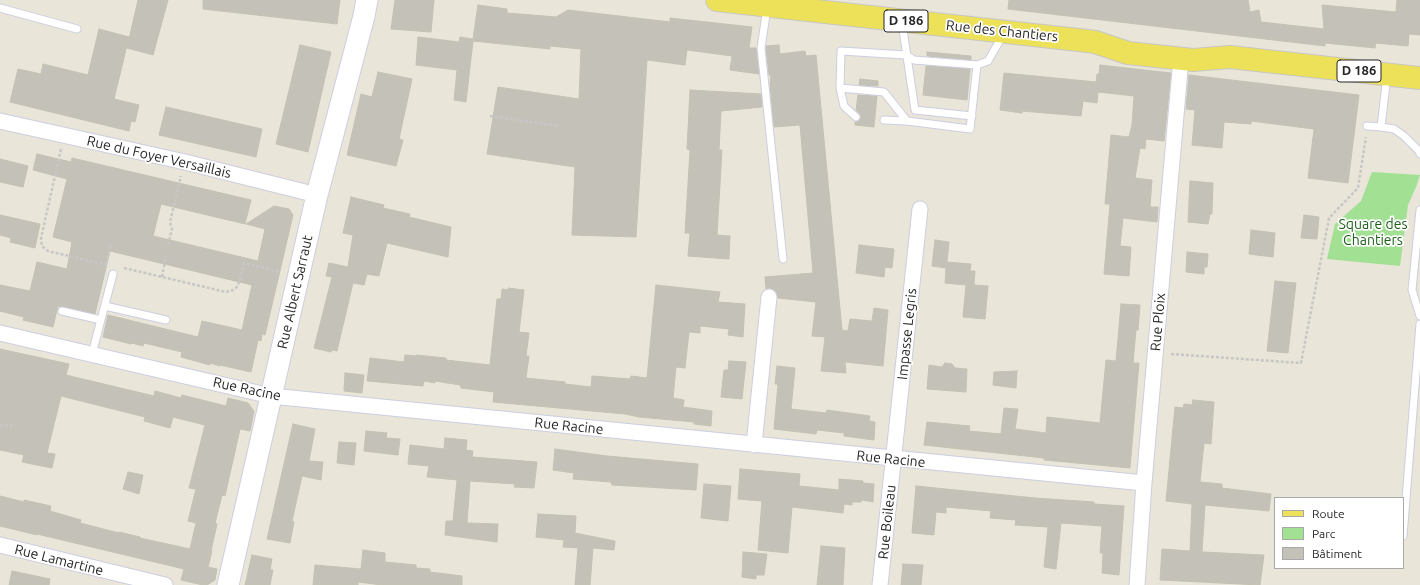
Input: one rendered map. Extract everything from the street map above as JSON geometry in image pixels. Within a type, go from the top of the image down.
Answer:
[{"type":"main road","name":"Rue Albert Sarraut","points":[[228,585],[317,195],[367,0]]},
{"type":"main road","name":"Rue des Chantiers","points":[[718,0],[1095,42],[1131,39],[1194,45],[1230,57]]},
{"type":"main road","name":"Rue des Chantiers","points":[[1095,42],[1128,53],[1193,60],[1230,57],[1420,78]]},
{"type":"street","name":"Rue Ploix","points":[[1138,585],[1144,483],[1181,58]]},
{"type":"street","name":"Rue du Foyer Versaillais","points":[[0,121],[185,162],[317,195]]},
{"type":"street","name":"Impasse Legris","points":[[893,459],[920,209]]},
{"type":"street","points":[[754,444],[769,297]]},
{"type":"street","name":"Rue Racine","points":[[0,333],[271,396],[1144,483]]},
{"type":"street","name":"Rue Boileau","points":[[880,585],[893,459]]},
{"type":"street","name":"Rue Lamartine","points":[[0,545],[165,585]]},
{"type":"lane","points":[[768,6],[761,48],[783,259]]},
{"type":"lane","points":[[0,8],[77,30]]},
{"type":"lane","points":[[901,20],[915,110],[972,116]]},
{"type":"lane","points":[[856,117],[844,106],[840,88],[841,51],[906,55],[914,60],[977,65],[988,61],[998,46],[1004,32]]},
{"type":"lane","points":[[884,120],[907,121],[970,129],[977,65]]},
{"type":"lane","points":[[1381,127],[1387,74]]},
{"type":"lane","points":[[840,88],[884,92],[907,121]]},
{"type":"lane","points":[[1367,126],[1394,129],[1404,136],[1420,154]]},
{"type":"lane","points":[[1420,210],[1412,290],[1420,316]]},
{"type":"lane","points":[[92,354],[113,274]]},
{"type":"lane","points":[[105,306],[166,320]]},
{"type":"lane","points":[[62,311],[101,320]]},
{"type":"lane","points":[[1404,524],[1420,324]]},
{"type":"path","points":[[490,116],[559,126]]},
{"type":"path","points":[[1156,352],[1301,364],[1329,218],[1358,188],[1367,126]]},
{"type":"path","points":[[64,136],[41,238],[42,246],[48,251],[113,266]]},
{"type":"path","points":[[168,245],[172,229],[170,222],[185,162]]},
{"type":"path","points":[[106,264],[111,244]]},
{"type":"path","points":[[162,277],[166,256]]},
{"type":"path","points":[[120,268],[226,292],[233,290],[238,286],[244,263],[298,276]]},
{"type":"path","points":[[0,425],[12,426]]},
{"type":"green space","name":"Square des Chantiers","points":[[1372,172],[1420,175],[1408,205],[1400,266],[1327,259],[1335,224],[1361,201]]},
{"type":"building","points":[[138,0],[168,0],[153,55],[127,48]]},
{"type":"building","points":[[203,0],[340,0],[337,24],[203,9]]},
{"type":"building","points":[[395,0],[434,0],[431,32],[391,29]]},
{"type":"building","points":[[1009,0],[1248,0],[1250,12],[1259,10],[1261,22],[1324,29],[1322,5],[1396,12],[1397,0],[1420,0],[1420,35],[1409,34],[1408,46],[1376,43],[1375,48],[1325,43],[1325,46],[1008,9]]},
{"type":"building","points":[[478,5],[507,9],[507,13],[556,17],[568,10],[670,22],[670,18],[752,27],[749,48],[756,48],[759,74],[730,70],[732,56],[687,50],[685,65],[647,60],[636,237],[572,235],[575,167],[487,154],[498,87],[579,99],[581,49],[550,46],[550,49],[473,41],[466,102],[454,100],[457,70],[416,65],[418,37],[459,42],[460,37],[473,39]]},
{"type":"building","points":[[99,29],[129,37],[114,99],[139,105],[135,122],[131,121],[129,131],[10,102],[18,69],[41,74],[43,64],[88,75]]},
{"type":"building","points":[[300,45],[331,52],[308,152],[276,144]]},
{"type":"building","points":[[779,45],[780,54],[805,51],[806,56],[816,55],[842,330],[848,331],[850,319],[872,321],[874,308],[888,310],[883,366],[845,362],[846,373],[821,371],[825,337],[812,336],[816,302],[778,298],[775,290],[770,288],[766,289],[765,277],[813,273],[800,125],[774,127],[770,85],[771,76],[769,75],[766,46]]},
{"type":"building","points":[[927,52],[971,56],[971,60],[927,56]]},
{"type":"building","points":[[1100,65],[1171,73],[1164,141],[1146,139],[1145,149],[1140,148],[1135,178],[1152,180],[1150,207],[1158,207],[1157,222],[1123,218],[1120,246],[1131,247],[1129,276],[1104,274],[1110,204],[1105,204],[1111,135],[1129,137],[1132,125],[1134,96],[1098,92],[1097,103],[1083,101],[1081,116],[1022,111],[1022,113],[1000,110],[1004,73],[1096,82]]},
{"type":"building","points":[[926,66],[970,69],[967,100],[923,95]]},
{"type":"building","points":[[378,72],[412,79],[399,139],[403,140],[396,166],[347,155],[361,94],[372,97]]},
{"type":"building","points":[[1189,75],[1359,95],[1348,183],[1308,178],[1314,129],[1251,121],[1251,124],[1224,122],[1222,148],[1192,145],[1195,110],[1186,109]]},
{"type":"building","points":[[860,79],[878,81],[878,86],[859,85]]},
{"type":"building","points":[[690,90],[761,94],[762,107],[721,111],[719,150],[722,150],[717,235],[730,236],[729,259],[688,256],[690,233],[685,233],[690,150],[687,149]]},
{"type":"building","points":[[858,95],[877,96],[874,127],[855,125],[855,122],[859,121],[861,118],[860,114],[856,110]]},
{"type":"building","points":[[166,107],[262,129],[256,157],[159,135]]},
{"type":"building","points":[[37,154],[71,162],[72,158],[251,200],[245,224],[161,204],[153,236],[258,261],[265,229],[246,224],[274,206],[289,209],[293,215],[265,335],[262,334],[261,341],[258,340],[251,372],[210,363],[210,365],[181,357],[182,352],[144,343],[143,346],[103,337],[108,315],[198,337],[202,321],[242,330],[252,285],[110,251],[95,314],[58,306],[53,327],[23,320],[24,317],[0,311],[0,285],[30,291],[37,262],[67,269],[72,242],[53,237],[67,179],[33,170]]},
{"type":"building","points":[[0,159],[28,166],[23,187],[0,182]]},
{"type":"building","points":[[1190,181],[1213,183],[1212,214],[1210,214],[1208,224],[1188,222]]},
{"type":"building","points":[[351,197],[384,205],[383,208],[410,214],[409,217],[451,227],[448,257],[387,243],[379,276],[367,274],[364,285],[353,283],[337,351],[332,350],[331,352],[314,348],[332,277],[326,276],[329,263],[348,267],[353,235],[343,233]]},
{"type":"building","points":[[0,215],[40,224],[35,248],[10,242],[11,238],[0,235]]},
{"type":"building","points":[[1304,215],[1319,217],[1317,239],[1301,238]]},
{"type":"building","points":[[1251,230],[1275,233],[1273,257],[1249,254]]},
{"type":"building","points":[[935,240],[949,242],[947,262],[971,264],[970,271],[975,271],[974,285],[988,286],[985,319],[963,317],[966,285],[945,283],[946,268],[932,266]]},
{"type":"building","points":[[859,245],[894,249],[892,268],[885,267],[884,277],[856,273]]},
{"type":"building","points":[[1187,252],[1208,254],[1207,267],[1204,267],[1204,274],[1186,272]]},
{"type":"building","points":[[1275,281],[1296,283],[1288,353],[1267,351]]},
{"type":"building","points":[[656,285],[720,292],[718,302],[745,304],[743,337],[728,335],[729,329],[700,326],[700,333],[689,332],[685,368],[676,367],[673,398],[684,400],[683,407],[712,411],[711,426],[694,424],[694,422],[639,417],[625,414],[493,402],[494,392],[461,388],[460,385],[435,381],[435,383],[424,381],[423,386],[367,381],[370,358],[404,362],[405,355],[416,355],[490,365],[497,299],[501,299],[502,289],[508,290],[508,288],[524,290],[519,332],[529,333],[526,356],[529,356],[526,378],[565,382],[565,384],[591,387],[592,376],[630,379],[631,376],[647,378]]},
{"type":"building","points":[[1121,304],[1140,305],[1133,363],[1139,363],[1130,468],[1044,460],[1044,458],[924,445],[927,422],[970,426],[969,431],[1001,434],[1004,408],[1018,409],[1015,429],[1046,433],[1047,417],[1100,423],[1106,360],[1116,361]]},
{"type":"building","points":[[0,349],[69,364],[66,375],[154,396],[155,391],[181,398],[182,395],[226,406],[228,398],[248,403],[254,411],[250,431],[240,429],[225,496],[222,495],[215,523],[217,524],[208,567],[217,569],[215,580],[207,585],[203,585],[181,580],[184,569],[0,526],[0,496],[24,502],[24,500],[51,506],[50,511],[81,520],[80,523],[190,549],[196,523],[188,521],[196,489],[189,488],[205,425],[173,417],[170,428],[144,421],[145,417],[61,396],[47,453],[55,454],[52,468],[22,462],[24,455],[0,450]]},
{"type":"building","points":[[729,361],[746,362],[742,399],[721,397],[724,370],[728,370]]},
{"type":"building","points":[[945,363],[952,364],[955,368],[967,369],[966,392],[927,389],[929,365],[942,367]]},
{"type":"building","points":[[777,366],[795,368],[791,409],[826,413],[827,410],[870,416],[869,421],[875,422],[874,440],[844,436],[844,433],[817,430],[816,434],[774,429],[778,384],[775,384]]},
{"type":"building","points":[[1017,371],[1016,388],[993,385],[994,372]]},
{"type":"building","points":[[345,373],[364,375],[362,393],[344,391]]},
{"type":"building","points":[[1193,400],[1214,402],[1211,444],[1204,443],[1200,482],[1222,484],[1222,488],[1271,494],[1269,511],[1205,505],[1202,552],[1264,555],[1260,585],[1160,580],[1162,549],[1190,551],[1192,504],[1166,501],[1175,407],[1183,408],[1184,404],[1192,405]]},
{"type":"building","points":[[293,424],[315,429],[309,461],[323,462],[321,480],[302,476],[292,521],[294,522],[290,543],[267,539]]},
{"type":"building","points":[[366,431],[387,433],[386,438],[400,439],[398,455],[364,451]]},
{"type":"building","points":[[445,438],[467,440],[466,450],[473,451],[472,457],[537,462],[534,488],[514,487],[515,484],[470,481],[467,523],[498,524],[497,542],[445,535],[446,521],[453,521],[457,480],[427,477],[429,466],[408,464],[410,445],[444,449]]},
{"type":"building","points":[[339,442],[356,443],[354,465],[337,463]]},
{"type":"building","points":[[555,449],[607,456],[698,464],[696,490],[612,485],[611,482],[573,479],[574,473],[553,470]]},
{"type":"building","points":[[740,469],[800,474],[799,486],[839,490],[839,479],[863,481],[863,483],[874,484],[873,502],[862,500],[861,502],[852,502],[852,505],[844,504],[843,513],[792,507],[788,553],[758,550],[762,501],[738,499]]},
{"type":"building","points":[[128,472],[143,475],[139,494],[123,489]]},
{"type":"building","points":[[704,484],[731,486],[728,521],[701,518]]},
{"type":"building","points":[[916,486],[1124,506],[1119,575],[1102,573],[1103,553],[1100,553],[1102,526],[1061,523],[1056,569],[1044,567],[1048,527],[1015,525],[1016,520],[990,518],[991,511],[946,507],[946,513],[936,512],[934,535],[912,533]]},
{"type":"building","points":[[538,514],[576,516],[575,533],[615,541],[614,550],[593,548],[590,585],[575,585],[578,548],[563,547],[564,540],[536,537]]},
{"type":"building","points":[[821,546],[845,548],[843,585],[817,585]]},
{"type":"building","points":[[363,550],[385,553],[385,562],[416,565],[416,568],[430,569],[430,572],[462,576],[462,585],[382,585],[358,582],[358,585],[313,585],[315,565],[361,569]]},
{"type":"building","points":[[743,552],[767,554],[764,575],[756,575],[756,579],[742,577]]},
{"type":"building","points":[[252,555],[272,559],[270,570],[273,570],[270,585],[245,585]]},
{"type":"building","points":[[903,564],[923,565],[921,585],[901,585]]},
{"type":"building","points":[[12,571],[50,579],[49,585],[9,585]]}]
